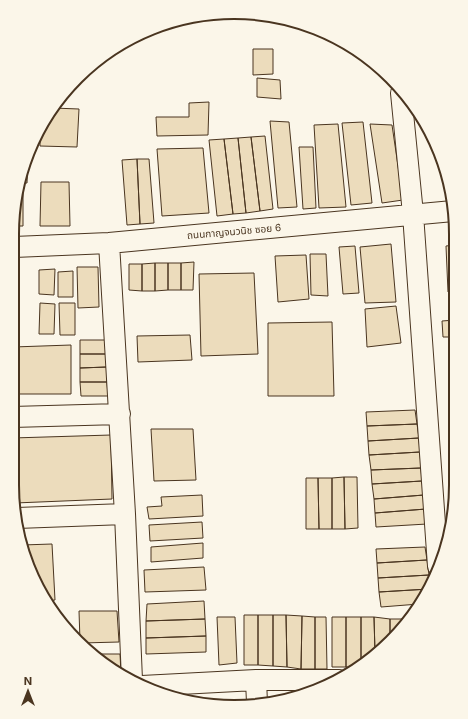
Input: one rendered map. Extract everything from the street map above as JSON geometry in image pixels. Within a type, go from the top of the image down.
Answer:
[{"type":"street","points":[[400,97],[413,214],[437,556]]},
{"type":"street","name":"ถนนกาญจนวนิช ซอย 6","points":[[19,247],[109,243],[448,211]]},
{"type":"street","points":[[109,243],[120,414],[132,674]]},
{"type":"street","points":[[19,417],[120,414]]},
{"type":"street","points":[[22,518],[125,514]]},
{"type":"street","points":[[256,680],[257,699]]},
{"type":"street","points":[[155,685],[256,680],[325,680]]},
{"type":"building","points":[[253,49],[273,49],[273,74],[253,75]]},
{"type":"building","points":[[257,78],[280,80],[281,99],[257,97]]},
{"type":"building","points":[[209,102],[208,135],[157,136],[156,117],[189,117],[189,103]]},
{"type":"building","points":[[60,108],[79,109],[77,147],[40,146],[41,139]]},
{"type":"building","points":[[270,121],[289,122],[297,207],[278,208]]},
{"type":"building","points":[[363,122],[372,203],[351,205],[342,123]]},
{"type":"building","points":[[338,124],[346,207],[319,208],[314,125]]},
{"type":"building","points":[[370,124],[392,125],[403,200],[382,203]]},
{"type":"building","points":[[265,136],[273,209],[260,211],[251,137]]},
{"type":"building","points":[[251,137],[260,211],[246,213],[238,138]]},
{"type":"building","points":[[238,138],[246,213],[233,214],[224,139]]},
{"type":"building","points":[[224,139],[233,214],[217,216],[209,140]]},
{"type":"building","points":[[299,147],[313,147],[316,208],[303,209]]},
{"type":"building","points":[[203,148],[209,213],[162,216],[157,149]]},
{"type":"building","points":[[137,159],[140,224],[127,225],[122,160]]},
{"type":"building","points":[[137,159],[149,159],[154,223],[140,224]]},
{"type":"building","points":[[27,173],[27,183],[25,183]]},
{"type":"building","points":[[41,182],[69,182],[70,226],[40,226]]},
{"type":"building","points":[[23,193],[23,193],[23,226],[19,226]]},
{"type":"building","points":[[391,244],[396,302],[365,303],[360,247]]},
{"type":"building","points":[[355,246],[359,293],[343,294],[339,247]]},
{"type":"building","points":[[446,246],[449,246],[449,292],[448,292]]},
{"type":"building","points":[[310,254],[326,254],[328,296],[311,295]]},
{"type":"building","points":[[306,255],[309,299],[278,302],[275,256]]},
{"type":"building","points":[[194,262],[193,290],[181,290],[181,263]]},
{"type":"building","points":[[155,263],[155,291],[142,291],[142,264]]},
{"type":"building","points":[[155,263],[168,263],[168,290],[155,291]]},
{"type":"building","points":[[168,263],[181,263],[181,290],[168,290]]},
{"type":"building","points":[[129,264],[142,264],[142,291],[129,290]]},
{"type":"building","points":[[77,267],[98,267],[99,307],[78,308]]},
{"type":"building","points":[[55,269],[54,295],[39,294],[39,270]]},
{"type":"building","points":[[73,271],[73,297],[58,297],[58,272]]},
{"type":"building","points":[[254,273],[258,354],[201,356],[199,274]]},
{"type":"building","points":[[40,303],[55,304],[54,334],[39,334]]},
{"type":"building","points":[[59,303],[75,303],[75,335],[60,335]]},
{"type":"building","points":[[396,306],[401,343],[367,347],[365,309]]},
{"type":"building","points":[[449,320],[449,337],[443,337],[442,321]]},
{"type":"building","points":[[332,322],[334,396],[268,396],[268,323]]},
{"type":"building","points":[[190,335],[192,360],[138,362],[137,336]]},
{"type":"building","points":[[80,340],[105,340],[106,354],[80,354]]},
{"type":"building","points":[[71,345],[71,394],[19,394],[19,347]]},
{"type":"building","points":[[80,354],[106,354],[107,367],[80,368]]},
{"type":"building","points":[[107,367],[107,382],[80,382],[80,368]]},
{"type":"building","points":[[80,382],[107,382],[108,396],[81,396]]},
{"type":"building","points":[[415,410],[417,424],[367,426],[366,412]]},
{"type":"building","points":[[417,424],[419,438],[368,441],[367,426]]},
{"type":"building","points":[[151,429],[193,429],[196,480],[154,481]]},
{"type":"building","points":[[111,435],[112,499],[20,503],[19,438]]},
{"type":"building","points":[[419,438],[420,452],[369,455],[368,441]]},
{"type":"building","points":[[420,452],[421,468],[371,470],[369,455]]},
{"type":"building","points":[[421,468],[422,481],[372,484],[371,470]]},
{"type":"building","points":[[344,477],[345,529],[332,529],[332,478]]},
{"type":"building","points":[[344,477],[357,477],[358,528],[345,529]]},
{"type":"building","points":[[306,478],[318,478],[319,529],[306,529]]},
{"type":"building","points":[[318,478],[332,478],[332,529],[319,529]]},
{"type":"building","points":[[422,481],[424,495],[374,499],[372,484]]},
{"type":"building","points":[[202,495],[203,516],[149,519],[147,507],[162,506],[161,497]]},
{"type":"building","points":[[424,495],[426,509],[375,513],[374,499]]},
{"type":"building","points":[[426,509],[427,524],[376,527],[375,513]]},
{"type":"building","points":[[202,522],[203,538],[150,541],[149,525]]},
{"type":"building","points":[[203,543],[203,558],[151,562],[151,547]]},
{"type":"building","points":[[52,544],[55,600],[53,600],[41,580],[27,545]]},
{"type":"building","points":[[425,547],[427,560],[377,563],[376,549]]},
{"type":"building","points":[[427,560],[429,575],[378,578],[377,563]]},
{"type":"building","points":[[204,567],[206,590],[145,592],[144,570]]},
{"type":"building","points":[[429,575],[421,589],[379,592],[378,578]]},
{"type":"building","points":[[421,589],[413,604],[381,607],[379,592]]},
{"type":"building","points":[[204,601],[205,619],[146,621],[147,604]]},
{"type":"building","points":[[79,611],[117,611],[119,642],[88,643],[80,635]]},
{"type":"building","points":[[244,615],[258,615],[258,665],[244,665]]},
{"type":"building","points":[[258,615],[273,615],[273,666],[258,665]]},
{"type":"building","points":[[273,615],[286,615],[287,667],[273,666]]},
{"type":"building","points":[[286,615],[302,616],[301,669],[287,667]]},
{"type":"building","points":[[302,616],[315,617],[315,669],[301,669]]},
{"type":"building","points":[[217,617],[235,617],[237,663],[219,665]]},
{"type":"building","points":[[315,617],[326,617],[327,669],[315,669]]},
{"type":"building","points":[[332,617],[346,617],[346,667],[332,667]]},
{"type":"building","points":[[346,617],[361,617],[361,659],[346,667]]},
{"type":"building","points":[[361,617],[374,617],[375,648],[361,659]]},
{"type":"building","points":[[374,617],[390,619],[390,633],[375,648]]},
{"type":"building","points":[[205,619],[206,636],[146,638],[146,621]]},
{"type":"building","points":[[390,619],[403,619],[396,627],[390,633]]},
{"type":"building","points":[[206,636],[206,652],[146,654],[146,638]]},
{"type":"building","points":[[101,654],[120,654],[121,668]]}]
